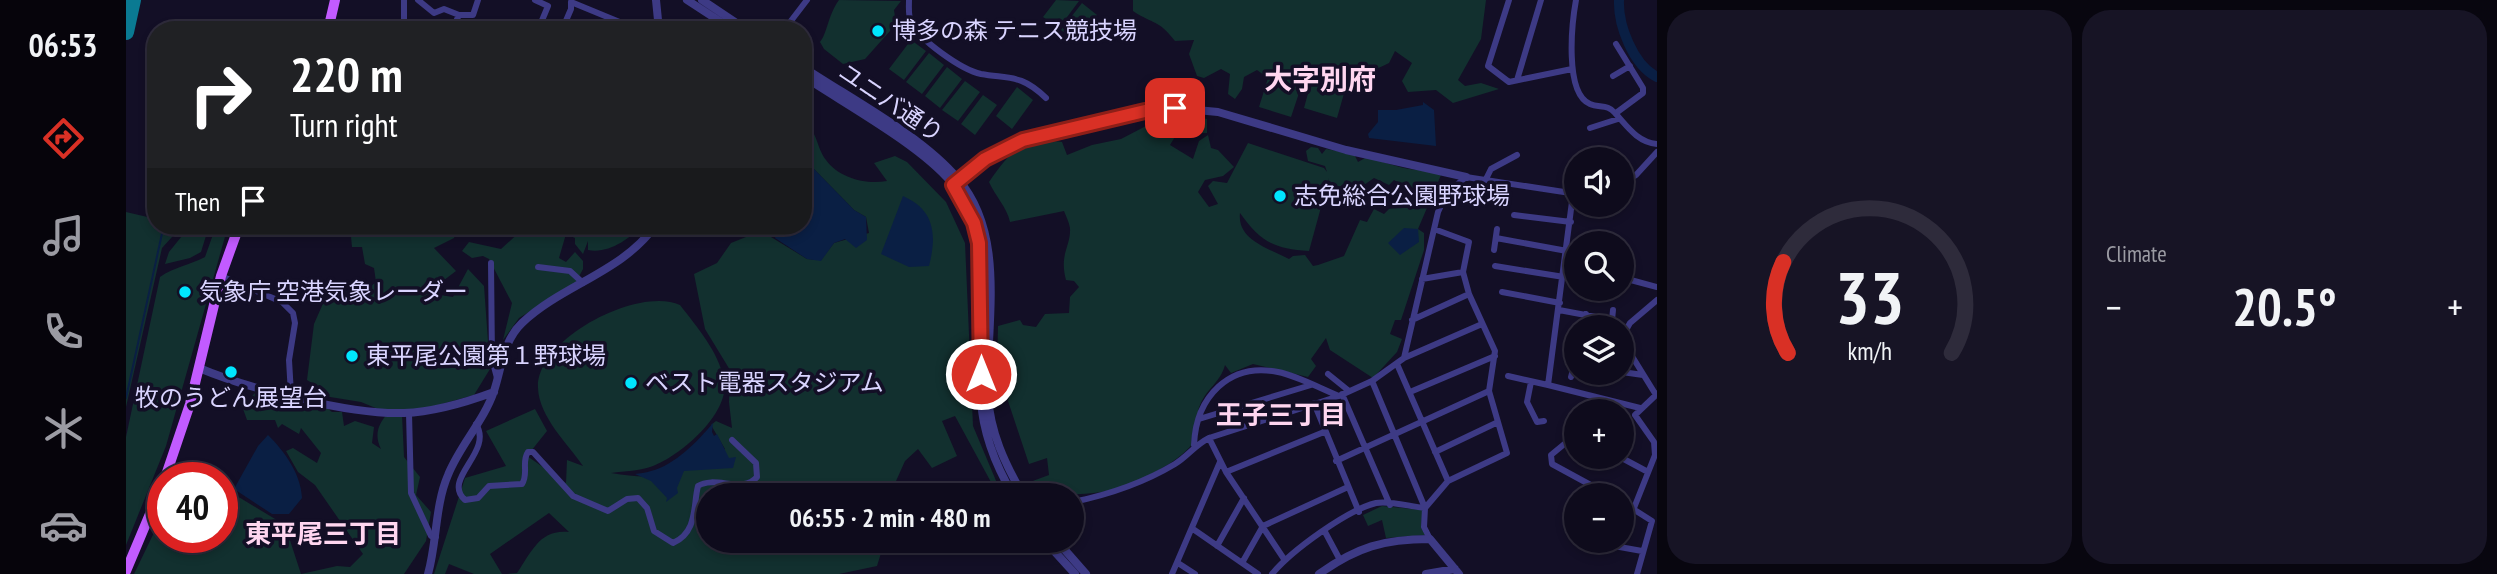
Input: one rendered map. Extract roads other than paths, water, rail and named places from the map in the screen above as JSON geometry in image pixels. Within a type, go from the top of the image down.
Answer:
[{"type":"main road","points":[[330,21],[335,0]]},
{"type":"main road","points":[[170,462],[199,368],[221,276],[236,235]]},
{"type":"main road","points":[[126,571],[147,521]]},
{"type":"street","points":[[404,0],[404,21]]},
{"type":"street","points":[[418,0],[434,13],[444,9],[459,15],[472,15],[478,0]]},
{"type":"street","points":[[535,0],[548,6],[542,21]]},
{"type":"street","points":[[656,0],[658,21]]},
{"type":"street","points":[[687,0],[719,21]]},
{"type":"street","points":[[702,0],[734,21]]},
{"type":"street","points":[[791,21],[807,0]]},
{"type":"street","points":[[909,0],[913,25],[932,45],[963,68],[981,74],[1013,76],[1046,98]]},
{"type":"street","points":[[1509,0],[1488,66],[1504,81],[1572,69]]},
{"type":"street","points":[[1517,80],[1541,0]]},
{"type":"street","points":[[1576,0],[1572,69],[1581,96],[1589,104],[1606,106],[1646,143],[1657,144]]},
{"type":"street","points":[[565,21],[571,1],[615,20]]},
{"type":"street","points":[[457,21],[459,15]]},
{"type":"street","points":[[1590,128],[1617,116],[1643,93],[1643,88],[1616,44]]},
{"type":"street","points":[[1613,76],[1630,66]]},
{"type":"street","name":"ユニバ通り","points":[[812,73],[935,155],[977,211],[986,239],[989,271],[988,397],[993,427],[1006,466],[1016,483]]},
{"type":"street","name":"ユニバ通り","points":[[812,82],[918,153],[956,183],[974,223],[979,243],[981,400],[993,454],[1007,483]]},
{"type":"street","points":[[956,183],[985,159],[1023,140],[1145,111],[1175,108],[1218,112],[1346,150],[1466,177],[1564,192]]},
{"type":"street","points":[[1634,176],[1657,152]]},
{"type":"street","points":[[1486,179],[1491,169],[1517,155]]},
{"type":"street","points":[[1404,358],[1442,201],[1466,177]]},
{"type":"street","points":[[1514,215],[1571,222]]},
{"type":"street","points":[[1570,231],[1572,217]]},
{"type":"street","points":[[1425,508],[1448,481],[1507,453],[1496,423],[1489,391],[1495,356],[1463,272],[1469,243],[1434,229]]},
{"type":"street","points":[[1494,250],[1497,229]]},
{"type":"street","points":[[428,574],[448,474],[494,393],[510,339],[521,324],[636,247],[647,235]]},
{"type":"street","points":[[1496,238],[1564,250]]},
{"type":"street","points":[[491,263],[492,359],[497,380]]},
{"type":"street","points":[[1495,266],[1564,276],[1548,385]]},
{"type":"street","points":[[538,267],[570,271],[583,283]]},
{"type":"street","points":[[1422,279],[1463,272]]},
{"type":"street","points":[[221,276],[282,302],[293,313],[295,323],[289,360],[291,394]]},
{"type":"street","points":[[1634,281],[1657,287]]},
{"type":"street","points":[[1502,292],[1612,320],[1613,310]]},
{"type":"street","points":[[1412,320],[1469,293]]},
{"type":"street","points":[[1634,320],[1657,300]]},
{"type":"street","points":[[1084,500],[1101,496],[1173,465],[1194,445],[1209,438],[1343,394],[1372,381],[1404,358],[1482,324]]},
{"type":"street","points":[[1410,392],[1495,356]]},
{"type":"street","points":[[1634,360],[1657,395],[1635,415],[1654,442],[1655,455],[1634,508],[1652,521],[1637,574]]},
{"type":"street","points":[[1397,364],[1448,481]]},
{"type":"street","points":[[199,368],[363,412],[409,413],[494,393]]},
{"type":"street","points":[[1194,445],[1199,419],[1213,390],[1223,380],[1239,372],[1280,372],[1343,394]]},
{"type":"street","points":[[1328,374],[1343,394],[1390,505]]},
{"type":"street","points":[[1634,374],[1643,375]]},
{"type":"street","points":[[1508,376],[1640,408]]},
{"type":"street","points":[[1372,381],[1425,508],[1424,527],[1457,571]]},
{"type":"street","points":[[1531,382],[1527,402],[1537,422],[1544,421]]},
{"type":"street","points":[[1199,419],[1312,385]]},
{"type":"street","points":[[1336,461],[1489,391]]},
{"type":"street","points":[[1314,403],[1359,512]]},
{"type":"street","points":[[409,413],[411,493],[431,536],[436,537]]},
{"type":"street","points":[[1435,453],[1496,423]]},
{"type":"street","points":[[476,424],[481,431],[481,443],[463,471],[459,489],[465,500],[478,498],[489,486],[522,484],[525,477],[524,458],[528,452],[533,452],[581,500],[608,511],[627,499],[638,498],[647,508],[654,531],[673,542],[678,541],[695,517],[698,486],[705,481],[750,484],[757,477],[756,463],[732,440]]},
{"type":"street","points":[[1226,472],[1324,432]]},
{"type":"street","points":[[1209,438],[1226,472],[1284,559]]},
{"type":"street","points":[[1564,444],[1551,455],[1552,464],[1587,483]]},
{"type":"street","points":[[1172,574],[1220,462]]},
{"type":"street","points":[[1634,464],[1648,472]]},
{"type":"street","points":[[1242,563],[1263,526],[1348,487]]},
{"type":"street","points":[[1217,546],[1244,498]]},
{"type":"street","points":[[1272,574],[1284,559],[1324,530],[1377,503],[1425,508]]},
{"type":"street","points":[[1193,529],[1258,574]]},
{"type":"street","points":[[1324,530],[1340,560]]},
{"type":"street","points":[[1319,574],[1363,548],[1392,539],[1430,538]]},
{"type":"street","points":[[1634,550],[1642,551]]},
{"type":"street","points":[[1056,553],[1075,574]]},
{"type":"street","points":[[1068,553],[1086,574]]},
{"type":"street","points":[[1178,563],[1195,574]]},
{"type":"street","points":[[1426,574],[1457,571]]},
{"type":"water","points":[[1423,102],[1434,110],[1436,146],[1369,138],[1368,134],[1378,122],[1378,110],[1396,110],[1423,105]]},
{"type":"water","points":[[814,169],[854,210],[866,217],[867,240],[856,248],[845,239],[834,243],[821,261],[807,259],[775,238],[776,235],[812,235]]},
{"type":"water","points":[[903,196],[922,208],[931,225],[933,244],[929,266],[909,267],[881,254]]},
{"type":"water","points":[[1404,228],[1418,229],[1419,242],[1400,255],[1388,243]]},
{"type":"water","points":[[713,423],[714,436],[717,434],[729,458],[736,457],[733,468],[684,471],[677,488],[678,493],[666,502],[667,498],[651,481],[635,474],[669,464],[693,445]]},
{"type":"water","points":[[268,435],[286,456],[299,480],[302,498],[289,514],[272,514],[238,492],[238,482],[258,446]]},
{"type":"waterway","points":[[1619,0],[1624,32],[1634,54],[1648,71],[1657,77]]},
{"type":"waterway","points":[[126,398],[162,235]]},
{"type":"waterway","points":[[192,235],[197,235]]},
{"type":"place","name":"博多の森 テニス競技場","points":[[878,31]]},
{"type":"place","name":"志免総合公園野球場","points":[[1280,196]]},
{"type":"place","name":"気象庁 空港気象レーダー","points":[[185,292]]},
{"type":"place","name":"東平尾公園第１野球場","points":[[352,356]]},
{"type":"place","name":"牧のうどん展望台","points":[[231,372]]},
{"type":"place","name":"ベスト電器スタジアム","points":[[631,383]]},
{"type":"district","name":"大字別府","points":[[1320,79]]},
{"type":"district","name":"王子三丁目","points":[[1281,415]]},
{"type":"district","name":"東平尾三丁目","points":[[323,534]]}]
